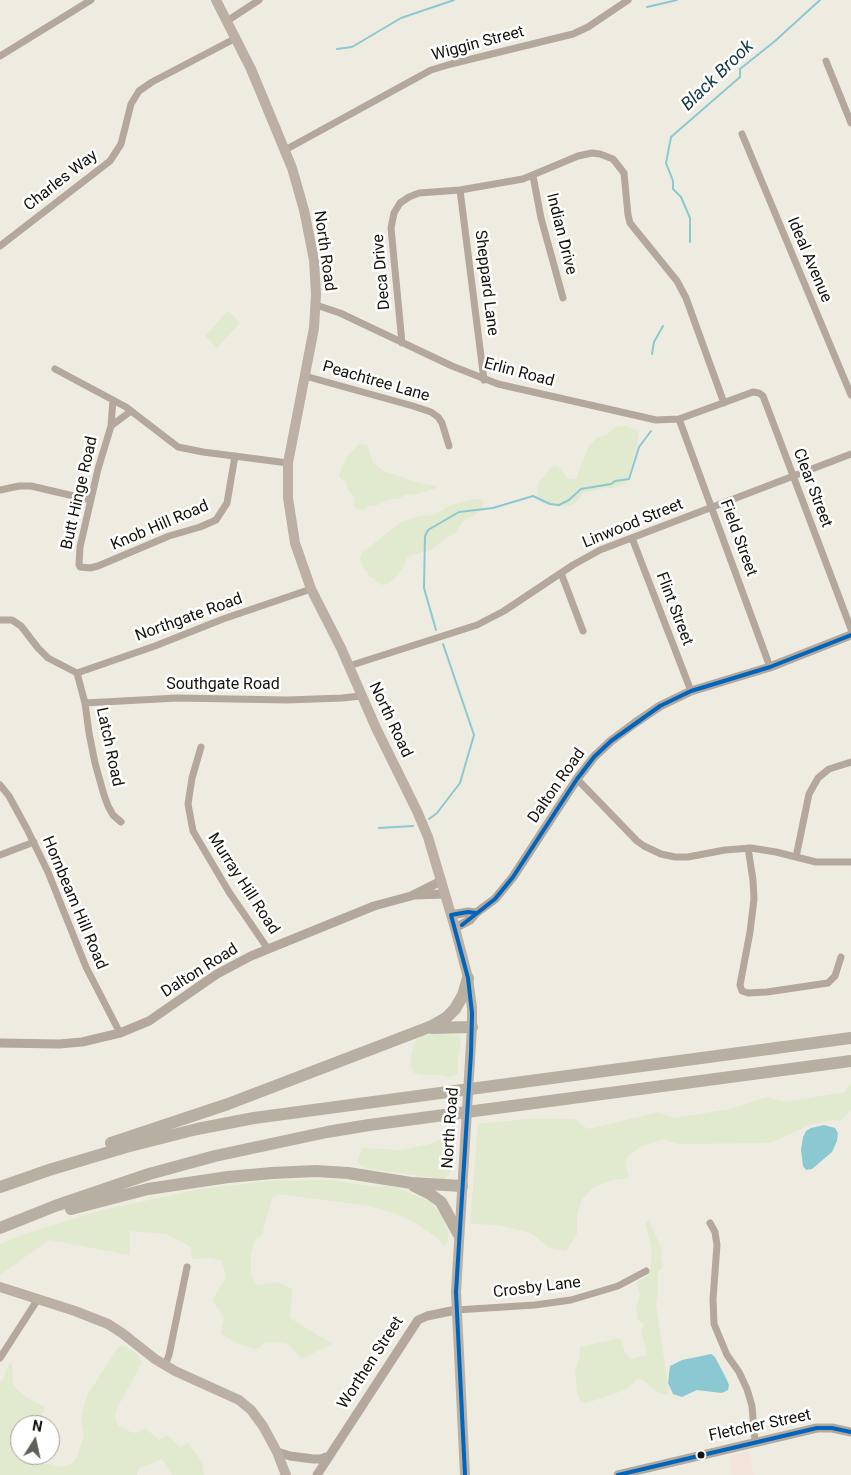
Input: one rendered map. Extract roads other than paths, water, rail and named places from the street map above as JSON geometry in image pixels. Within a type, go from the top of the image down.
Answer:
[{"type":"highway","points":[[0,1187],[54,1163],[228,1104],[443,1020],[461,1002],[468,978]]},
{"type":"highway","points":[[420,1030],[472,1027]]},
{"type":"highway","points":[[767,1049],[851,1034]]},
{"type":"highway","points":[[0,1187],[126,1147],[254,1118],[851,1038]]},
{"type":"highway","points":[[0,1228],[70,1201],[149,1174],[215,1156],[327,1132],[378,1123],[851,1061]]},
{"type":"highway","points":[[0,1228],[148,1189],[221,1178],[272,1173],[316,1171],[348,1173],[432,1185],[462,1186]]},
{"type":"highway","points":[[388,1179],[415,1187],[437,1198],[447,1210],[458,1233]]},
{"type":"main road","name":"North Road","points":[[216,0],[251,69],[284,150],[299,190],[310,234],[316,278],[316,305],[314,328],[288,463],[291,528],[299,558],[311,590],[349,666],[361,696],[428,837],[452,915],[468,978],[472,1008],[472,1027],[458,1233],[456,1310],[465,1475]]},
{"type":"main road","points":[[0,1287],[108,1324],[165,1365],[191,1379],[228,1394],[243,1403],[256,1416],[277,1452],[286,1475]]},
{"type":"street","points":[[0,56],[91,0]]},
{"type":"street","points":[[227,21],[259,0]]},
{"type":"street","name":"Wiggin Street","points":[[284,150],[430,70],[573,34],[588,27],[628,0]]},
{"type":"street","name":"Charles Way","points":[[0,246],[110,161],[122,144],[131,104],[139,91],[152,82],[236,38]]},
{"type":"street","points":[[826,61],[851,123]]},
{"type":"street","name":"Ideal Avenue","points":[[742,134],[851,396]]},
{"type":"street","name":"Deca Drive","points":[[402,343],[391,228],[394,213],[400,203],[414,194],[460,190],[510,182],[533,176],[585,154],[600,154],[618,162],[624,173],[630,223],[676,281],[686,298],[724,403]]},
{"type":"street","name":"Indian Drive","points":[[533,176],[541,218],[563,298]]},
{"type":"street","name":"Sheppard Lane","points":[[460,190],[484,380]]},
{"type":"street","name":"Erlin Road","points":[[316,305],[340,313],[484,380],[498,384],[647,418],[664,420],[679,419],[724,403]]},
{"type":"street","points":[[55,369],[131,411],[178,446],[187,450],[288,463]]},
{"type":"street","name":"Peachtree Lane","points":[[305,376],[431,412],[442,423],[449,446]]},
{"type":"street","name":"Clear Street","points":[[724,403],[753,392],[762,394],[851,629]]},
{"type":"street","name":"Butt Hinge Road","points":[[80,567],[79,556],[98,469],[111,426],[113,400]]},
{"type":"street","points":[[111,426],[131,411]]},
{"type":"street","name":"Field Street","points":[[679,419],[770,667]]},
{"type":"street","name":"Linwood Street","points":[[349,666],[477,625],[504,611],[590,555],[851,454]]},
{"type":"street","name":"Knob Hill Road","points":[[80,567],[90,568],[98,566],[169,536],[216,520],[227,503],[235,456]]},
{"type":"street","points":[[0,490],[18,486],[31,486],[91,500]]},
{"type":"street","name":"Flint Street","points":[[632,538],[691,691]]},
{"type":"street","points":[[561,573],[583,631]]},
{"type":"street","name":"Northgate Road","points":[[77,673],[155,646],[223,619],[311,590]]},
{"type":"street","points":[[0,620],[12,620],[21,626],[48,658],[77,673]]},
{"type":"street","name":"Dalton Road","points":[[455,928],[470,920],[476,913],[495,899],[513,877],[577,779],[594,757],[611,741],[660,706],[691,691],[770,667],[851,635]]},
{"type":"street","name":"Latch Road","points":[[77,673],[85,702],[94,756],[104,795],[113,815],[122,822]]},
{"type":"street","name":"Southgate Road","points":[[85,702],[178,698],[287,700],[361,696]]},
{"type":"street","name":"Murray Hill Road","points":[[201,747],[192,778],[188,804],[193,831],[229,892],[268,949]]},
{"type":"street","points":[[796,857],[809,794],[818,778],[828,769],[851,762]]},
{"type":"street","points":[[577,779],[637,841],[652,851],[669,856],[682,857],[759,848],[821,863],[851,862]]},
{"type":"street","name":"Hornbeam Hill Road","points":[[0,785],[9,796],[34,842],[86,967],[120,1033]]},
{"type":"street","points":[[0,855],[34,842]]},
{"type":"street","points":[[748,848],[754,899],[740,985],[742,990],[748,993],[767,992],[828,983],[836,976],[841,957]]},
{"type":"street","name":"Dalton Road","points":[[0,1043],[67,1044],[96,1040],[120,1033],[150,1021],[218,974],[268,949],[374,906],[411,896],[441,882]]},
{"type":"street","name":"Dalton Road","points":[[411,896],[444,894]]},
{"type":"street","points":[[452,915],[468,912],[476,913]]},
{"type":"street","points":[[710,1223],[715,1232],[717,1245],[713,1299],[714,1324],[727,1355],[739,1372],[747,1389],[752,1406],[755,1442]]},
{"type":"street","points":[[165,1365],[169,1355],[187,1268]]},
{"type":"street","name":"Crosby Lane","points":[[456,1310],[535,1305],[571,1300],[618,1286],[646,1272]]},
{"type":"street","points":[[0,1358],[38,1299]]},
{"type":"street","name":"Worthen Street","points":[[317,1475],[418,1320],[426,1316],[456,1310]]},
{"type":"street","name":"Fletcher Street","points":[[618,1475],[818,1428],[832,1428],[851,1432]]},
{"type":"street","points":[[277,1452],[290,1456],[313,1458],[329,1456]]},
{"type":"water","points":[[824,1125],[835,1128],[838,1133],[837,1141],[832,1152],[812,1169],[806,1170],[803,1166],[801,1150],[803,1137],[806,1131],[811,1128]]},
{"type":"water","points":[[711,1354],[715,1357],[726,1378],[729,1385],[728,1390],[722,1393],[697,1390],[682,1397],[673,1394],[668,1383],[670,1366],[682,1360]]},
{"type":"waterway","points":[[337,49],[352,47],[401,18],[454,0]]},
{"type":"waterway","points":[[647,7],[677,0]]},
{"type":"waterway","name":"Black Brook","points":[[690,242],[690,218],[681,197],[673,189],[673,181],[666,163],[671,137],[740,77],[740,69],[775,41],[820,0]]},
{"type":"waterway","name":"Black Brook","points":[[652,354],[654,342],[663,326]]},
{"type":"waterway","name":"Black Brook","points":[[436,630],[424,588],[425,536],[428,530],[459,512],[493,508],[533,496],[550,504],[559,505],[569,500],[581,489],[629,479],[639,447],[651,431]]},
{"type":"waterway","name":"Black Brook","points":[[429,819],[437,813],[460,783],[474,735],[443,644]]},
{"type":"waterway","name":"Black Brook","points":[[379,828],[413,826]]}]
